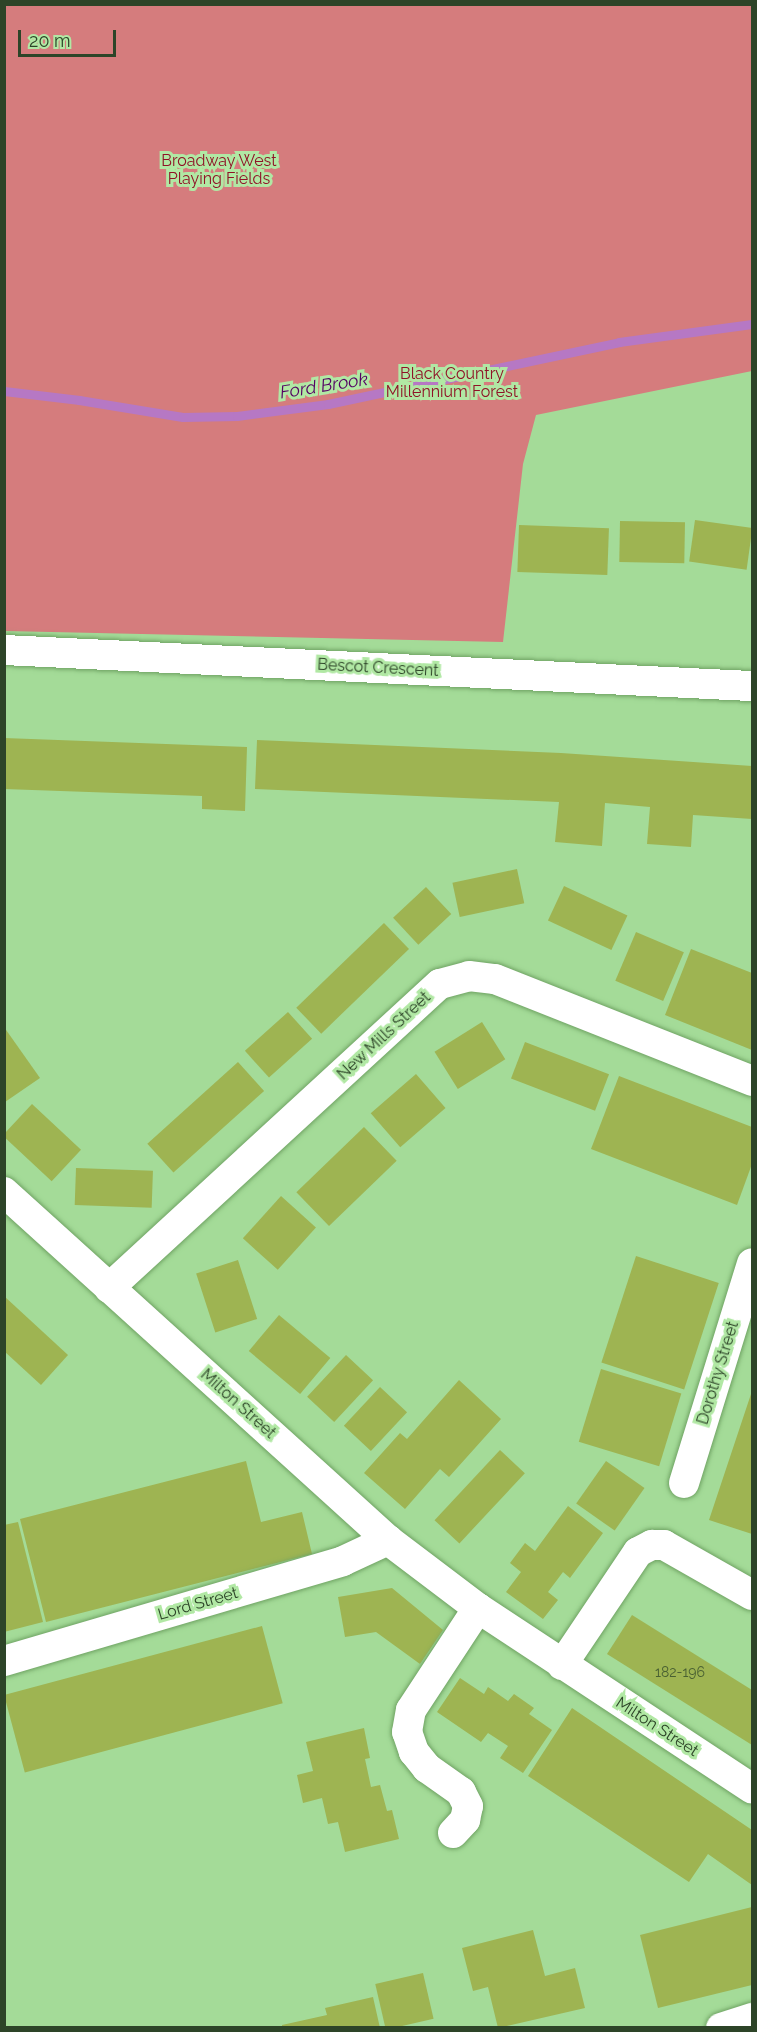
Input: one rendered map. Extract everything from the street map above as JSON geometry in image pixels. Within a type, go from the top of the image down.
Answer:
[{"type":"street","name":"Bescot Crescent","points":[[4,650],[753,686]]},
{"type":"street","name":"New Mills Street","points":[[109,1288],[440,984],[469,976],[495,979],[753,1081]]},
{"type":"street","name":"Milton Street","points":[[4,1192],[388,1540],[478,1608],[753,1789]]},
{"type":"street","name":"Dorothy Street","points":[[684,1483],[753,1263]]},
{"type":"street","name":"Lord Street","points":[[4,1661],[343,1561],[388,1540]]},
{"type":"street","points":[[562,1665],[638,1552],[652,1545],[664,1545],[752,1594]]},
{"type":"street","points":[[453,1833],[465,1820],[468,1806],[462,1792],[427,1767],[414,1752],[406,1732],[411,1710],[478,1608]]},
{"type":"street","points":[[721,2028],[753,2018]]},
{"type":"green space","points":[[5,4],[752,5],[752,371],[536,415],[523,464],[503,642],[5,631]]},
{"type":"building","points":[[695,520],[752,528],[747,570],[689,562]]},
{"type":"building","points":[[620,521],[685,522],[684,563],[619,562]]},
{"type":"building","points":[[519,525],[609,528],[607,575],[517,572]]},
{"type":"building","points":[[4,738],[247,747],[245,811],[202,809],[202,796],[4,789]]},
{"type":"building","points":[[257,740],[561,753],[752,766],[752,819],[693,815],[691,847],[647,844],[650,807],[605,803],[602,846],[555,842],[559,802],[255,789]]},
{"type":"building","points":[[517,869],[524,903],[460,917],[452,883]]},
{"type":"building","points":[[564,886],[627,916],[611,950],[548,920]]},
{"type":"building","points":[[426,887],[451,914],[418,945],[393,918]]},
{"type":"building","points":[[384,923],[409,949],[321,1034],[296,1008]]},
{"type":"building","points":[[636,932],[684,952],[663,1001],[615,981]]},
{"type":"building","points":[[691,949],[752,973],[752,1050],[665,1015]]},
{"type":"building","points":[[288,1012],[312,1039],[269,1078],[245,1051]]},
{"type":"building","points":[[482,1022],[505,1059],[458,1089],[435,1052]]},
{"type":"building","points":[[4,1027],[40,1078],[5,1102],[4,1101]]},
{"type":"building","points":[[525,1042],[609,1074],[595,1111],[511,1078]]},
{"type":"building","points":[[238,1062],[264,1091],[173,1173],[147,1144]]},
{"type":"building","points":[[416,1074],[446,1108],[400,1147],[371,1113]]},
{"type":"building","points":[[619,1076],[752,1127],[752,1164],[737,1205],[591,1149]]},
{"type":"building","points":[[32,1104],[81,1150],[52,1181],[4,1137]]},
{"type":"building","points":[[364,1127],[397,1161],[329,1226],[296,1192]]},
{"type":"building","points":[[76,1168],[153,1171],[152,1208],[75,1205]]},
{"type":"building","points":[[281,1196],[316,1227],[278,1270],[243,1238]]},
{"type":"building","points":[[636,1256],[719,1283],[684,1389],[601,1363]]},
{"type":"building","points":[[238,1260],[257,1319],[215,1333],[196,1274]]},
{"type":"building","points":[[4,1296],[68,1355],[41,1385],[4,1351]]},
{"type":"building","points":[[279,1315],[330,1358],[300,1394],[249,1351]]},
{"type":"building","points":[[346,1355],[373,1380],[334,1422],[307,1397]]},
{"type":"building","points":[[601,1369],[681,1394],[659,1466],[579,1442]]},
{"type":"building","points":[[459,1380],[501,1419],[449,1477],[440,1469],[405,1509],[364,1473],[400,1433],[407,1439]]},
{"type":"building","points":[[380,1387],[407,1412],[371,1451],[344,1426]]},
{"type":"building","points":[[752,1391],[752,1534],[709,1520]]},
{"type":"building","points":[[500,1450],[525,1473],[459,1543],[435,1520]]},
{"type":"building","points":[[246,1461],[261,1522],[302,1512],[312,1554],[46,1622],[20,1519]]},
{"type":"building","points":[[606,1461],[645,1488],[615,1531],[576,1504]]},
{"type":"building","points":[[568,1506],[603,1533],[570,1578],[563,1572],[548,1592],[558,1600],[543,1619],[506,1592],[521,1572],[510,1563],[525,1543],[535,1551]]},
{"type":"building","points":[[18,1522],[43,1622],[4,1632],[4,1525]]},
{"type":"building","points":[[392,1588],[443,1630],[420,1664],[376,1632],[345,1637],[338,1597]]},
{"type":"building","points":[[632,1615],[752,1690],[752,1745],[607,1654]]},
{"type":"building","points":[[262,1626],[283,1703],[25,1772],[4,1695]]},
{"type":"building","points":[[460,1678],[484,1694],[488,1687],[508,1701],[514,1694],[534,1708],[529,1714],[552,1730],[523,1773],[500,1758],[508,1746],[488,1733],[481,1742],[437,1712]]},
{"type":"building","points":[[572,1708],[752,1830],[752,1885],[708,1854],[689,1882],[528,1776]]},
{"type":"building","points":[[364,1728],[370,1758],[365,1759],[371,1787],[380,1785],[387,1811],[392,1810],[399,1839],[345,1852],[338,1822],[328,1824],[322,1798],[303,1803],[297,1775],[313,1771],[306,1742]]},
{"type":"building","points":[[752,1907],[752,1985],[658,2008],[640,1935]]},
{"type":"building","points":[[533,1930],[545,1976],[575,1968],[585,2008],[498,2028],[488,1987],[473,1991],[462,1948]]},
{"type":"building","points":[[423,1973],[434,2019],[385,2028],[375,1984]]},
{"type":"building","points":[[373,1997],[380,2028],[282,2028],[282,2025],[327,2015],[325,2008]]},
{"type":"waterway","name":"Ford Brook","points":[[4,391],[79,400],[183,417],[237,416],[328,404],[619,342],[752,324]]},
{"type":"park label","name":"Broadway West Playing Fields","points":[[219,170]]},
{"type":"park label","name":"Black Country Millennium Forest","points":[[452,383]]}]
